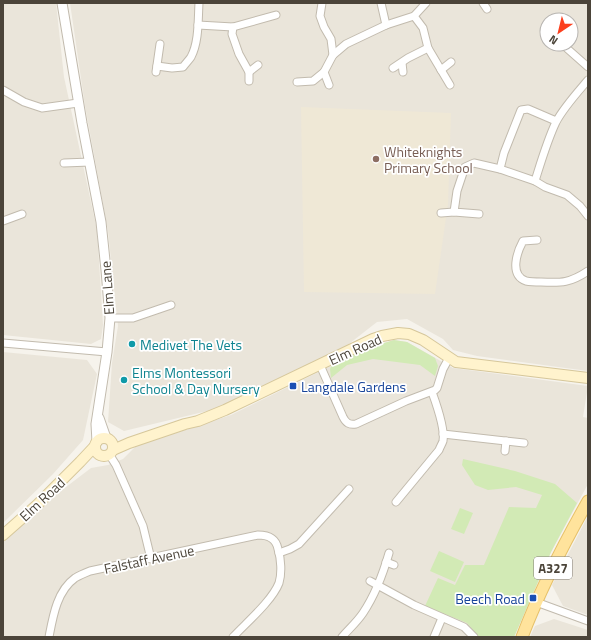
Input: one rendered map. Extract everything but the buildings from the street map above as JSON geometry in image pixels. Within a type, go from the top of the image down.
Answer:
[{"type":"main road","name":"Elm Road","points":[[3,535],[80,462],[105,446],[129,442],[198,421],[225,410],[382,336],[398,333],[409,334],[423,340],[456,362],[588,378]]},
{"type":"main road","name":"A327","points":[[522,637],[536,602],[570,532],[588,501]]},
{"type":"street","name":"Elm Lane","points":[[62,3],[78,103],[101,222],[110,318],[107,352],[96,424],[105,446]]},
{"type":"street","points":[[160,44],[157,69],[183,67],[191,56],[195,43],[198,25],[198,3]]},
{"type":"street","points":[[322,3],[320,16],[331,39],[333,56]]},
{"type":"street","points":[[381,3],[386,26]]},
{"type":"street","points":[[297,82],[314,81],[324,72],[333,56],[346,44],[386,26],[414,16],[426,3]]},
{"type":"street","points":[[198,25],[233,27],[276,16]]},
{"type":"street","points":[[414,16],[423,28],[428,48],[450,85]]},
{"type":"street","points":[[233,27],[232,34],[239,54],[249,72],[249,81]]},
{"type":"street","points":[[393,68],[408,58],[428,48]]},
{"type":"street","points":[[571,52],[588,67]]},
{"type":"street","points":[[441,70],[451,62]]},
{"type":"street","points":[[402,63],[403,72]]},
{"type":"street","points":[[249,72],[258,65]]},
{"type":"street","points":[[324,72],[329,85]]},
{"type":"street","points":[[535,181],[549,137],[556,121],[588,80]]},
{"type":"street","points":[[3,90],[24,102],[42,108],[78,103]]},
{"type":"street","points":[[500,169],[504,153],[521,110],[528,109],[556,121]]},
{"type":"street","points":[[64,163],[90,162]]},
{"type":"street","points":[[454,212],[457,191],[465,167],[474,163],[500,169],[535,181],[567,195],[580,206],[588,216]]},
{"type":"street","points":[[441,213],[454,212],[479,214]]},
{"type":"street","points":[[3,221],[22,214]]},
{"type":"street","points":[[536,240],[523,241],[519,248],[516,260],[516,271],[519,277],[526,281],[561,283],[577,278],[588,271]]},
{"type":"street","points":[[110,318],[133,318],[171,305]]},
{"type":"street","points":[[3,343],[107,352]]},
{"type":"street","points":[[320,365],[343,417],[348,423],[356,424],[406,401],[432,392],[438,388],[443,369],[449,358]]},
{"type":"street","points":[[396,502],[438,450],[443,441],[438,408],[432,392]]},
{"type":"street","points":[[443,434],[524,443]]},
{"type":"street","points":[[505,451],[506,441]]},
{"type":"street","points":[[105,446],[116,465],[143,526],[151,559]]},
{"type":"street","points":[[233,637],[271,596],[279,582],[281,566],[279,553],[299,544],[349,489]]},
{"type":"street","name":"Falstaff Avenue","points":[[49,637],[54,616],[63,592],[69,583],[77,576],[90,571],[258,535],[266,535],[273,539],[278,546],[279,553]]},
{"type":"street","points":[[342,637],[362,615],[378,585],[389,553]]},
{"type":"street","points":[[386,562],[394,565]]},
{"type":"street","points":[[370,581],[414,605],[464,627],[474,637]]},
{"type":"street","points":[[536,602],[588,621]]},
{"type":"street","points":[[434,637],[442,618]]},
{"type":"shaded area","points":[[3,3],[56,3],[64,77],[97,230],[103,325],[101,339],[91,344],[3,335]]},
{"type":"shaded area","points":[[70,3],[588,3],[588,371],[477,356],[453,350],[443,339],[407,319],[377,322],[336,354],[224,407],[124,431],[108,422],[112,363],[118,326],[108,231],[85,106]]},
{"type":"shaded area","name":"Whiteknights Primary School","points":[[301,107],[451,113],[448,204],[435,294],[304,292]]},
{"type":"shaded area","points":[[394,340],[407,342],[453,368],[588,386],[583,417],[588,418],[588,484],[551,552],[514,637],[3,637],[3,535],[91,468],[108,465],[123,459],[136,446],[231,415],[341,361],[375,346]]},
{"type":"shaded area","points":[[3,352],[87,360],[97,374],[83,440],[53,474],[3,523]]},
{"type":"shaded area","points":[[588,516],[588,615],[563,606],[552,585]]},
{"type":"shaded area","points":[[554,619],[588,630],[588,637],[530,637],[535,626]]},
{"type":"green space","points":[[394,340],[407,342],[435,358],[438,366],[435,376],[420,365],[373,359],[347,365],[331,378],[330,369],[332,365],[374,346]]},
{"type":"green space","points":[[463,459],[515,471],[555,484],[577,503],[551,552],[514,637],[479,637],[467,623],[425,606],[438,578],[455,585],[465,565],[484,565],[509,507],[536,508],[542,495],[516,487],[488,490],[475,485],[462,465]]},
{"type":"green space","points":[[460,508],[473,513],[464,534],[451,529]]},
{"type":"green space","points":[[439,551],[464,562],[455,582],[430,571]]},
{"type":"place","name":"Whiteknights Primary School","points":[[376,159]]},
{"type":"place","name":"Medivet The Vets","points":[[132,344]]},
{"type":"place","name":"Elms Montessori School & Day Nursery","points":[[124,380]]},
{"type":"place","name":"Langdale Gardens","points":[[293,386]]},
{"type":"place","name":"Beech Road","points":[[533,598]]}]
